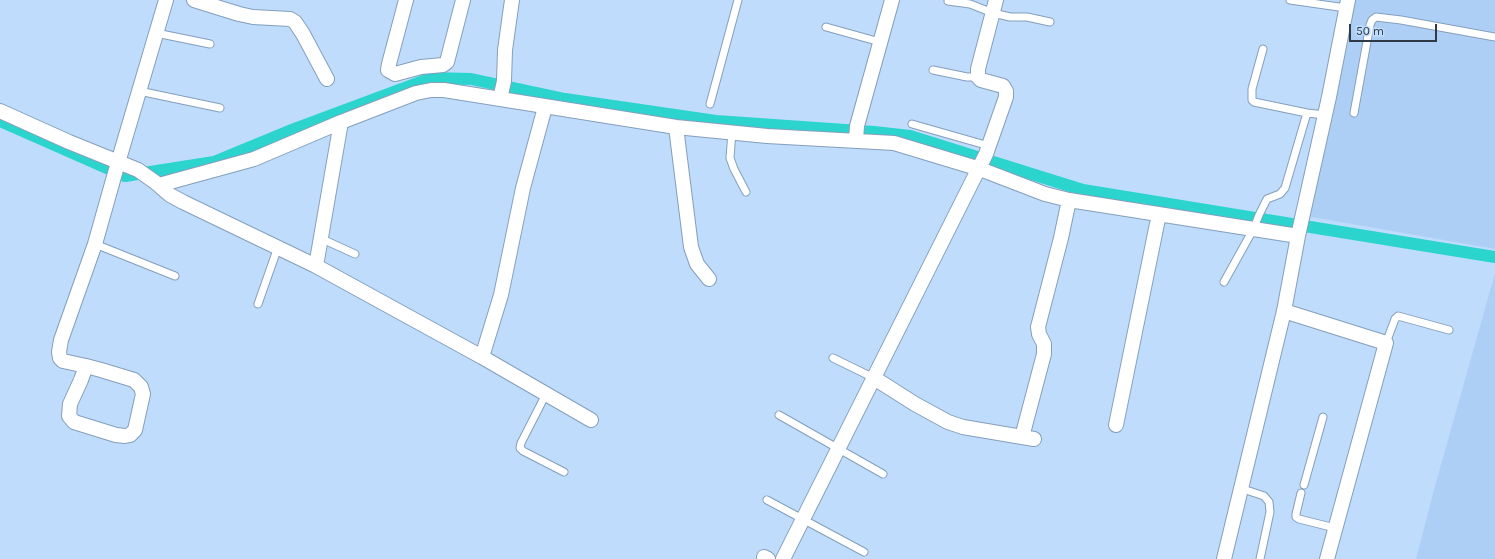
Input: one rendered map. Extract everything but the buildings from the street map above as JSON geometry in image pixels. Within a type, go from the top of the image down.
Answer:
[{"type":"street","points":[[86,366],[70,404],[69,416],[74,422],[116,435],[130,435],[135,430],[143,394],[141,386],[134,380],[86,366],[63,361],[60,358],[59,352],[61,340],[95,244],[166,0]]},
{"type":"street","points":[[194,0],[239,14],[290,19],[303,34],[328,79]]},
{"type":"street","points":[[406,0],[388,70],[390,73],[395,74],[421,67],[443,65],[446,62],[463,0]]},
{"type":"street","points":[[502,92],[505,50],[512,0]]},
{"type":"street","points":[[857,134],[892,0]]},
{"type":"street","points":[[1224,559],[1284,311],[1347,4]]},
{"type":"street","points":[[783,559],[984,159],[1006,96],[1006,91],[1003,86],[981,80],[978,77],[978,70],[995,7]]},
{"type":"street","points":[[157,184],[254,159],[341,122],[416,93],[431,90],[502,92],[545,107],[676,127],[767,136],[857,134],[894,143],[984,159],[1045,194],[1069,200],[1159,214],[1300,229]]},
{"type":"street","points":[[482,357],[500,295],[522,188],[545,107]]},
{"type":"street","points":[[0,111],[70,142],[116,168],[138,170],[170,195],[316,266],[482,357],[591,420]]},
{"type":"street","points":[[316,266],[341,122]]},
{"type":"street","points":[[676,127],[691,247],[697,264],[709,279]]},
{"type":"street","points":[[874,378],[915,404],[948,422],[963,427],[1028,438],[1044,354],[1044,344],[1039,334],[1038,326],[1061,238],[1069,200]]},
{"type":"street","points":[[1116,425],[1159,214]]},
{"type":"street","points":[[1284,311],[1386,343],[1327,559]]},
{"type":"lane","points":[[710,104],[738,0]]},
{"type":"lane","points":[[948,0],[995,7],[1010,17],[1028,17],[1050,22]]},
{"type":"lane","points":[[1290,0],[1347,4]]},
{"type":"lane","points":[[1354,112],[1370,25],[1372,20],[1376,17],[1495,37]]},
{"type":"lane","points":[[826,27],[880,42]]},
{"type":"lane","points":[[156,33],[210,44]]},
{"type":"lane","points":[[1263,49],[1252,89],[1252,100],[1254,102],[1307,113],[1325,115]]},
{"type":"lane","points":[[933,70],[967,77],[978,77]]},
{"type":"lane","points":[[139,91],[220,108]]},
{"type":"lane","points":[[1224,282],[1256,225],[1267,199],[1280,194],[1285,188],[1307,113]]},
{"type":"lane","points":[[912,124],[984,159]]},
{"type":"lane","points":[[732,132],[730,158],[746,192]]},
{"type":"lane","points":[[320,238],[355,254]]},
{"type":"lane","points":[[95,244],[175,276]]},
{"type":"lane","points":[[258,304],[278,247]]},
{"type":"lane","points":[[1386,343],[1398,316],[1449,330]]},
{"type":"lane","points":[[833,358],[874,378]]},
{"type":"lane","points":[[546,394],[521,443],[520,448],[522,451],[564,472]]},
{"type":"lane","points":[[779,415],[883,474]]},
{"type":"lane","points":[[1304,485],[1324,417]]},
{"type":"lane","points":[[1240,488],[1264,496],[1269,502],[1270,512],[1260,559]]},
{"type":"lane","points":[[1301,493],[1296,517],[1335,528]]},
{"type":"lane","points":[[767,500],[864,552]]},
{"type":"shaded area","points":[[1354,0],[1495,0],[1495,249],[1306,216]]},
{"type":"shaded area","points":[[1495,273],[1495,559],[1416,559],[1435,486]]},
{"type":"waterway","points":[[0,121],[125,176],[214,162],[294,129],[431,78],[471,79],[565,99],[716,121],[874,132],[910,136],[1083,190],[1495,257]]}]
